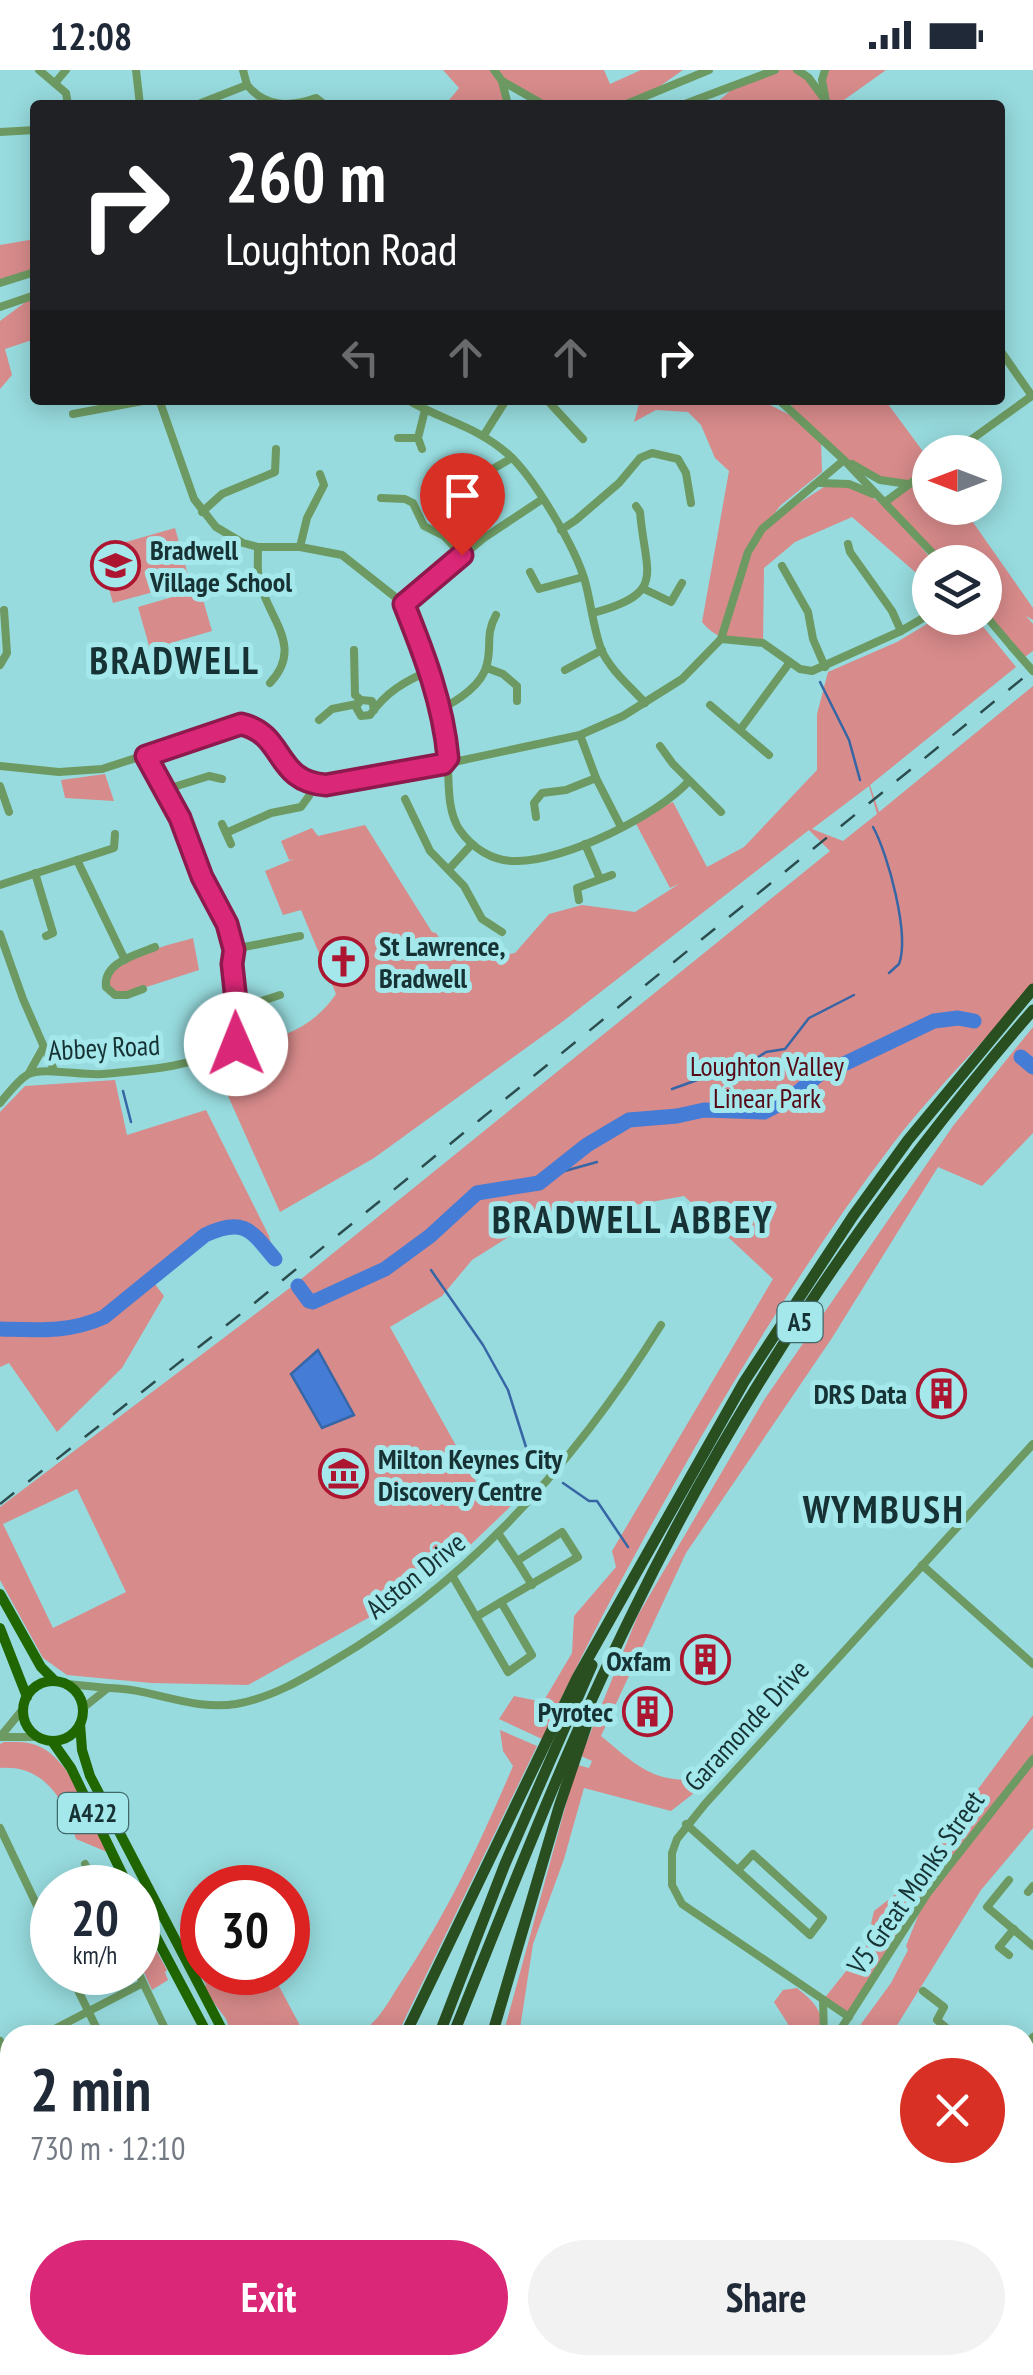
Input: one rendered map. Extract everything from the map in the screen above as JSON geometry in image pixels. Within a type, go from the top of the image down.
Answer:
[{"type":"highway","name":"A5","points":[[443,2025],[535,1793],[619,1607],[744,1382],[852,1216],[908,1140],[1033,989]]},
{"type":"highway","name":"A5","points":[[457,2025],[546,1802],[609,1661],[685,1512],[828,1278],[919,1151],[1033,1010]]},
{"type":"highway","points":[[410,2025],[577,1678],[619,1607]]},
{"type":"highway","points":[[495,2025],[558,1807],[609,1661]]},
{"type":"main road","points":[[0,1594],[41,1667],[54,1681]]},
{"type":"main road","points":[[0,1628],[26,1696],[26,1724],[37,1737],[52,1742],[68,1738],[80,1724],[83,1708],[78,1694],[67,1684],[43,1682],[26,1696]]},
{"type":"main road","name":"A422","points":[[80,1724],[90,1776],[220,2025]]},
{"type":"main road","name":"A422","points":[[52,1742],[71,1768],[118,1865]]},
{"type":"main road","points":[[160,1945],[203,2025]]},
{"type":"street","points":[[39,70],[66,94],[67,100]]},
{"type":"street","points":[[54,83],[66,70]]},
{"type":"street","points":[[136,70],[139,100]]},
{"type":"street","points":[[244,70],[248,85],[264,100]]},
{"type":"street","points":[[636,100],[709,70]]},
{"type":"street","points":[[695,100],[775,70]]},
{"type":"street","points":[[797,70],[808,77],[825,100]]},
{"type":"street","points":[[825,70],[822,80],[826,100]]},
{"type":"street","points":[[498,75],[506,100]]},
{"type":"street","points":[[498,75],[536,100]]},
{"type":"street","points":[[211,100],[248,85]]},
{"type":"street","points":[[309,85],[319,100]]},
{"type":"street","points":[[310,100],[316,98]]},
{"type":"street","points":[[0,132],[30,130]]},
{"type":"street","points":[[0,283],[30,274]]},
{"type":"street","points":[[0,307],[30,297]]},
{"type":"street","points":[[978,435],[1033,395],[1005,357]]},
{"type":"street","points":[[73,414],[121,405]]},
{"type":"street","points":[[164,405],[194,498],[202,512],[229,536],[258,547],[300,547],[342,555],[404,604],[431,670],[440,709],[451,811],[472,844],[486,854],[518,862],[585,844],[673,799],[689,781]]},
{"type":"street","points":[[416,405],[463,423],[512,458],[561,530],[584,577],[602,650],[614,670],[645,703]]},
{"type":"street","points":[[484,435],[503,405]]},
{"type":"street","points":[[552,405],[583,440]]},
{"type":"street","points":[[784,405],[844,460],[924,545]]},
{"type":"street","points":[[422,449],[418,438],[425,410]]},
{"type":"street","points":[[398,438],[418,438]]},
{"type":"street","points":[[202,512],[222,494],[275,472],[276,450]]},
{"type":"street","points":[[561,530],[618,483],[640,458],[652,452],[678,459],[686,473],[691,503]]},
{"type":"street","points":[[465,475],[482,475],[512,458]]},
{"type":"street","points":[[0,766],[59,772],[102,769],[241,724],[256,727],[267,737],[296,778],[326,785],[580,735],[645,703],[682,678],[721,639],[748,552],[762,529],[844,460]]},
{"type":"street","points":[[844,460],[880,480],[909,484]]},
{"type":"street","points":[[300,547],[307,518],[324,485],[320,474]]},
{"type":"street","points":[[885,502],[912,482]]},
{"type":"street","points":[[819,483],[849,484],[885,502]]},
{"type":"street","points":[[381,498],[405,499],[424,526],[444,536],[462,555]]},
{"type":"street","points":[[404,604],[462,555],[542,500]]},
{"type":"street","points":[[593,613],[630,602],[644,588],[648,568],[636,506]]},
{"type":"street","points":[[848,544],[901,630]]},
{"type":"street","points":[[258,547],[259,580],[285,656],[282,670],[270,683]]},
{"type":"street","points":[[782,566],[808,612],[824,668]]},
{"type":"street","points":[[530,572],[536,590],[584,577]]},
{"type":"street","points":[[644,588],[671,602],[682,582]]},
{"type":"street","points":[[0,665],[7,653],[4,610]]},
{"type":"street","points":[[440,709],[461,699],[487,668],[488,629],[496,615]]},
{"type":"street","points":[[721,639],[763,643],[800,669],[812,671],[912,624]]},
{"type":"street","points":[[1002,635],[1033,671]]},
{"type":"street","points":[[354,650],[355,695],[374,710]]},
{"type":"street","points":[[565,670],[602,650]]},
{"type":"street","points":[[740,730],[790,662]]},
{"type":"street","points":[[487,668],[503,674],[516,686],[517,702]]},
{"type":"street","points":[[362,701],[357,712],[370,715],[402,683],[431,670]]},
{"type":"street","points":[[320,720],[332,708],[381,700]]},
{"type":"street","points":[[710,705],[770,755]]},
{"type":"street","points":[[580,735],[596,778],[622,827]]},
{"type":"street","points":[[660,746],[721,812]]},
{"type":"street","points":[[146,756],[227,924],[234,950],[237,1009],[280,994]]},
{"type":"street","points":[[164,790],[208,776],[222,779]]},
{"type":"street","points":[[536,817],[534,803],[542,793],[566,790],[596,778]]},
{"type":"street","points":[[231,844],[224,828],[301,807],[310,796],[311,784]]},
{"type":"street","points":[[0,786],[9,812]]},
{"type":"street","points":[[405,799],[430,851],[464,886],[482,919],[502,932]]},
{"type":"street","points":[[0,885],[114,848],[115,834]]},
{"type":"street","points":[[449,868],[472,844]]},
{"type":"street","points":[[585,844],[600,880]]},
{"type":"street","points":[[77,860],[125,960]]},
{"type":"street","points":[[35,874],[53,933],[46,936]]},
{"type":"street","points":[[579,900],[576,888],[612,874]]},
{"type":"street","points":[[0,934],[42,1048],[54,1070]]},
{"type":"street","points":[[234,950],[300,936]]},
{"type":"street","points":[[143,988],[115,996],[106,987],[105,978],[112,967],[156,946]]},
{"type":"street","name":"Abbey Road","points":[[29,1072],[101,1074],[188,1066],[236,1044],[237,1009]]},
{"type":"street","name":"Abbey Road","points":[[0,1103],[29,1072],[42,1048]]},
{"type":"street","name":"Alston Drive","points":[[67,1684],[148,1692],[191,1704],[217,1705],[264,1697],[374,1638],[453,1576],[498,1533],[619,1392],[661,1324]]},
{"type":"street","name":"Garamonde Drive","points":[[849,2017],[682,1904],[672,1885],[676,1839],[1033,1444]]},
{"type":"street","points":[[476,1617],[578,1557],[562,1532],[518,1560]]},
{"type":"street","points":[[498,1533],[532,1584]]},
{"type":"street","points":[[922,1566],[1033,1664]]},
{"type":"street","points":[[453,1576],[508,1672],[532,1656],[501,1602]]},
{"type":"street","points":[[83,1708],[108,1688]]},
{"type":"street","points":[[0,1737],[23,1709]]},
{"type":"street","points":[[0,1737],[37,1737]]},
{"type":"street","name":"V5 Great Monks Street","points":[[844,2025],[927,1894],[1033,1759]]},
{"type":"street","points":[[686,1824],[810,1936],[823,1918],[754,1854],[738,1870]]},
{"type":"street","points":[[0,1828],[30,1891]]},
{"type":"street","points":[[1009,1880],[987,1906],[1033,1946]]},
{"type":"street","points":[[999,1947],[1014,1930]]},
{"type":"street","points":[[989,1938],[1009,1955]]},
{"type":"street","points":[[923,1990],[944,2007],[938,2020],[944,2025]]},
{"type":"street","points":[[80,1995],[95,2025]]},
{"type":"street","points":[[63,2025],[120,1995]]},
{"type":"street","points":[[149,1995],[163,2025]]},
{"type":"street","points":[[822,2000],[823,2025]]},
{"type":"green space","points":[[443,70],[604,70],[610,84],[641,70],[683,70],[636,100],[535,100],[503,82],[507,100],[449,100],[459,88]]},
{"type":"green space","points":[[775,70],[797,70],[824,98],[825,70],[886,70],[844,100],[720,100],[738,84]]},
{"type":"green space","points":[[30,240],[30,274],[0,283],[0,245]]},
{"type":"green space","points":[[30,299],[30,341],[5,349],[12,375],[0,389],[0,321]]},
{"type":"green space","points":[[639,405],[770,405],[798,419],[791,405],[889,405],[912,437],[912,525],[975,525],[989,545],[925,545],[885,502],[907,485],[872,475],[821,440],[822,472],[781,505],[765,525],[824,487],[841,485],[857,489],[887,509],[920,545],[912,545],[912,569],[852,517],[795,542],[764,568],[763,643],[730,640],[715,634],[702,622],[729,471],[715,458],[701,425],[688,412],[656,410],[634,422]]},
{"type":"green space","points":[[175,528],[190,582],[113,603],[98,550]]},
{"type":"green space","points":[[1002,564],[1033,608],[1033,620],[1026,616],[1033,624],[1033,651],[1022,659],[1002,635]]},
{"type":"green space","points":[[200,589],[212,631],[150,649],[138,607]]},
{"type":"green space","name":"Loughton Valley Linear Park","points":[[912,633],[990,635],[1016,667],[870,785],[879,812],[1033,686],[1033,987],[908,1125],[792,1288],[659,1511],[542,1739],[499,1719],[514,1696],[543,1702],[572,1653],[574,1616],[616,1567],[612,1551],[773,1279],[684,1196],[529,1224],[472,1260],[442,1296],[390,1327],[484,1496],[504,1486],[512,1497],[512,1505],[424,1584],[248,1685],[151,1683],[67,1675],[43,1658],[0,1580],[0,1507],[295,1284],[830,851],[809,830],[562,1022],[374,1158],[280,1212],[211,1058],[295,1030],[323,1010],[336,994],[301,910],[283,915],[265,871],[294,859],[289,860],[281,841],[312,828],[318,836],[365,825],[432,932],[448,950],[459,959],[473,960],[515,953],[549,914],[582,905],[635,912],[679,884],[670,888],[634,820],[673,802],[707,867],[744,847],[817,770],[817,714],[828,672]],"holes":[[[869,786],[877,814],[843,841],[812,829]],[[77,1489],[126,1592],[53,1628],[3,1524]]]},
{"type":"green space","points":[[105,774],[114,801],[65,798],[61,780]]},
{"type":"green space","points":[[193,938],[199,970],[128,993],[116,993],[109,987],[117,968],[128,961]]},
{"type":"green space","points":[[1033,1027],[1033,1133],[982,1186],[938,1167],[832,1338],[686,1553],[601,1736],[640,1766],[663,1777],[712,1779],[671,1811],[584,1788],[564,1859],[533,1944],[521,2025],[506,2025],[572,1782],[578,1765],[589,1768],[592,1761],[581,1756],[638,1615],[764,1400],[953,1126]]},
{"type":"green space","points":[[115,1080],[127,1135],[206,1110],[269,1236],[275,1259],[251,1232],[236,1226],[210,1233],[183,1251],[151,1279],[164,1296],[122,1368],[57,1432],[9,1363],[0,1367],[0,1112],[25,1086]]},
{"type":"green space","points":[[1033,1715],[1033,1828],[981,1890],[897,2025],[860,2025],[891,1983],[908,1950],[906,1946],[924,1901],[849,2017],[823,2000],[878,1931],[871,1924],[874,1911],[906,1886]]},
{"type":"green space","points":[[500,1730],[537,1746],[402,2025],[370,2025],[387,2005],[433,1930],[476,1849],[513,1766],[503,1751]]},
{"type":"green space","points":[[0,1744],[36,1745],[60,1763],[79,1791],[107,1852],[76,1839],[59,1799],[41,1779],[15,1768],[0,1768]]},
{"type":"green space","points":[[160,1957],[167,1970],[168,1980],[160,1985]]},
{"type":"green space","points":[[797,1988],[808,1998],[817,2008],[821,2025],[787,2025],[774,2002],[783,1990]]},
{"type":"green space","points":[[208,1995],[284,1995],[300,2025],[228,2025]]},
{"type":"water","points":[[318,1350],[354,1415],[322,1428],[291,1374]]},
{"type":"waterway","points":[[820,682],[849,740],[860,780]]},
{"type":"waterway","points":[[873,827],[891,875],[900,915],[902,951],[899,964],[889,973]]},
{"type":"waterway","points":[[754,1060],[766,1052],[785,1049],[809,1018],[854,995]]},
{"type":"waterway","points":[[298,1286],[313,1302],[385,1269],[430,1236],[477,1193],[539,1183],[587,1145],[629,1120],[704,1110],[764,1112],[791,1098],[823,1071],[934,1021],[974,1021]]},
{"type":"waterway","points":[[1021,1057],[1033,1067]]},
{"type":"waterway","points":[[672,1089],[700,1079],[783,1077]]},
{"type":"waterway","points":[[123,1091],[131,1122]]},
{"type":"waterway","points":[[554,1174],[597,1162]]},
{"type":"waterway","points":[[0,1329],[65,1328],[104,1317],[205,1235],[229,1227],[246,1229],[275,1259]]},
{"type":"waterway","points":[[431,1270],[483,1345],[508,1390],[526,1447]]},
{"type":"waterway","points":[[563,1483],[589,1501],[597,1501],[628,1547]]},
{"type":"railway","points":[[0,1504],[252,1305],[1033,670]]},
{"type":"place","name":"Bradwell Village School","points":[[115,565]]},
{"type":"place","name":"St Lawrence, Bradwell","points":[[344,961]]},
{"type":"place","name":"DRS Data","points":[[942,1393]]},
{"type":"place","name":"Milton Keynes City Discovery Centre","points":[[343,1474]]},
{"type":"place","name":"Oxfam","points":[[706,1660]]},
{"type":"place","name":"Pyrotec","points":[[648,1711]]},
{"type":"district","name":"BRADWELL","points":[[175,659]]},
{"type":"district","name":"BRADWELL ABBEY","points":[[633,1218]]},
{"type":"district","name":"WYMBUSH","points":[[884,1508]]},
{"type":"route","points":[[236,1044],[239,1028],[234,950],[227,924],[202,877],[180,818],[146,756],[241,724],[256,727],[296,778],[311,784],[326,785],[443,764],[448,758],[447,744],[431,670],[404,604],[462,555]]}]
